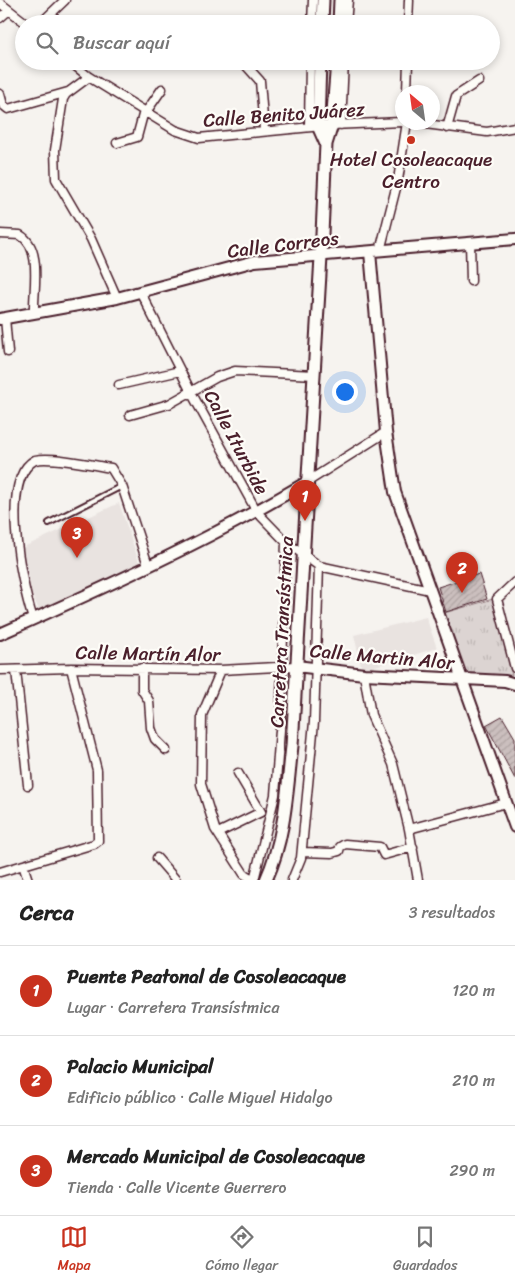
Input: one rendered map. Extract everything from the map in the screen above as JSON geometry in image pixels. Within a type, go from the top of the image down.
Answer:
[{"type":"main road","points":[[322,15],[323,0]]},
{"type":"main road","points":[[339,15],[340,0]]},
{"type":"main road","name":"Carretera Transístmica","points":[[319,70],[314,126],[326,144]]},
{"type":"main road","name":"Carretera Transístmica","points":[[266,880],[273,864],[284,818],[292,746],[315,376],[326,144],[337,125],[337,70]]},
{"type":"main road","name":"Calle Correos","points":[[2,318],[117,298],[255,261],[321,257],[515,239]]},
{"type":"main road","points":[[375,252],[386,432],[395,492],[464,680],[515,827]]},
{"type":"main road","points":[[0,634],[256,512],[307,482]]},
{"type":"main road","name":"Calle Martin Alor","points":[[296,666],[364,674],[505,681],[515,684]]},
{"type":"street","points":[[49,15],[65,0]]},
{"type":"street","points":[[312,15],[313,0]]},
{"type":"street","points":[[347,15],[348,0]]},
{"type":"street","points":[[408,15],[409,0]]},
{"type":"street","points":[[0,4],[15,15]]},
{"type":"street","points":[[0,18],[9,10]]},
{"type":"street","name":"Calle Benito Juárez","points":[[80,70],[175,130],[199,138],[314,126],[395,122]]},
{"type":"street","points":[[250,70],[260,81],[264,130]]},
{"type":"street","points":[[311,70],[314,126]]},
{"type":"street","points":[[337,125],[343,70]]},
{"type":"street","points":[[407,85],[408,70]]},
{"type":"street","points":[[0,94],[3,106],[8,109],[68,92],[89,77]]},
{"type":"street","points":[[447,128],[456,96],[479,81]]},
{"type":"street","points":[[117,143],[137,136],[145,112],[162,89]]},
{"type":"street","points":[[68,92],[61,106],[55,155],[56,179],[92,239],[117,298]]},
{"type":"street","points":[[440,127],[487,132],[515,127]]},
{"type":"street","points":[[375,252],[398,180],[407,130]]},
{"type":"street","points":[[0,234],[20,236],[32,248],[36,268],[34,312]]},
{"type":"street","points":[[470,242],[471,281]]},
{"type":"street","name":"Calle Iturbide","points":[[140,291],[191,392],[256,512],[286,542],[319,566],[430,590]]},
{"type":"street","points":[[2,318],[8,352]]},
{"type":"street","points":[[119,385],[180,371]]},
{"type":"street","points":[[130,415],[160,408],[217,377],[235,371],[315,376]]},
{"type":"street","points":[[307,482],[386,432]]},
{"type":"street","points":[[12,474],[18,467],[36,460],[84,463],[111,468],[122,486],[148,565]]},
{"type":"street","points":[[221,670],[202,715],[201,784],[218,833],[244,874],[254,880],[275,795],[280,730],[286,542]]},
{"type":"street","points":[[10,553],[33,619]]},
{"type":"street","points":[[292,880],[302,852],[314,722],[319,566]]},
{"type":"street","points":[[515,582],[497,599],[515,668]]},
{"type":"street","name":"Calle Martín Alor","points":[[0,670],[142,668],[221,670],[296,666]]},
{"type":"street","points":[[0,872],[94,844],[100,836],[97,770],[72,668]]},
{"type":"street","points":[[142,668],[142,690],[149,701],[151,728],[155,739],[166,750]]},
{"type":"street","points":[[16,670],[28,785]]},
{"type":"street","points":[[364,674],[371,715],[393,764],[413,847],[418,880]]},
{"type":"street","points":[[218,833],[262,812],[238,773]]},
{"type":"street","points":[[409,829],[506,803]]},
{"type":"street","points":[[302,852],[332,853],[339,851],[340,847],[344,844],[380,847],[384,855],[413,847]]},
{"type":"street","points":[[157,858],[176,880]]},
{"type":"street","points":[[23,865],[28,880]]},
{"type":"lane","points":[[49,523],[122,486]]},
{"type":"shaded area","points":[[119,503],[140,565],[39,610],[13,552]]},
{"type":"shaded area","points":[[426,617],[437,648],[362,670],[354,635]]},
{"type":"green space","points":[[493,599],[512,675],[468,679],[444,613]]},
{"type":"building","points":[[479,574],[487,599],[446,612],[438,587]]},
{"type":"building","points":[[502,716],[515,738],[515,779],[486,725]]},
{"type":"place","name":"Hotel Cosoleacaque Centro","points":[[411,140]]},
{"type":"place","name":"Puente Peatonal de Cosoleacaque","points":[[305,521]]},
{"type":"place","name":"Mercado Municipal de Cosoleacaque","points":[[77,558]]},
{"type":"place","name":"Palacio Municipal","points":[[462,593]]}]
